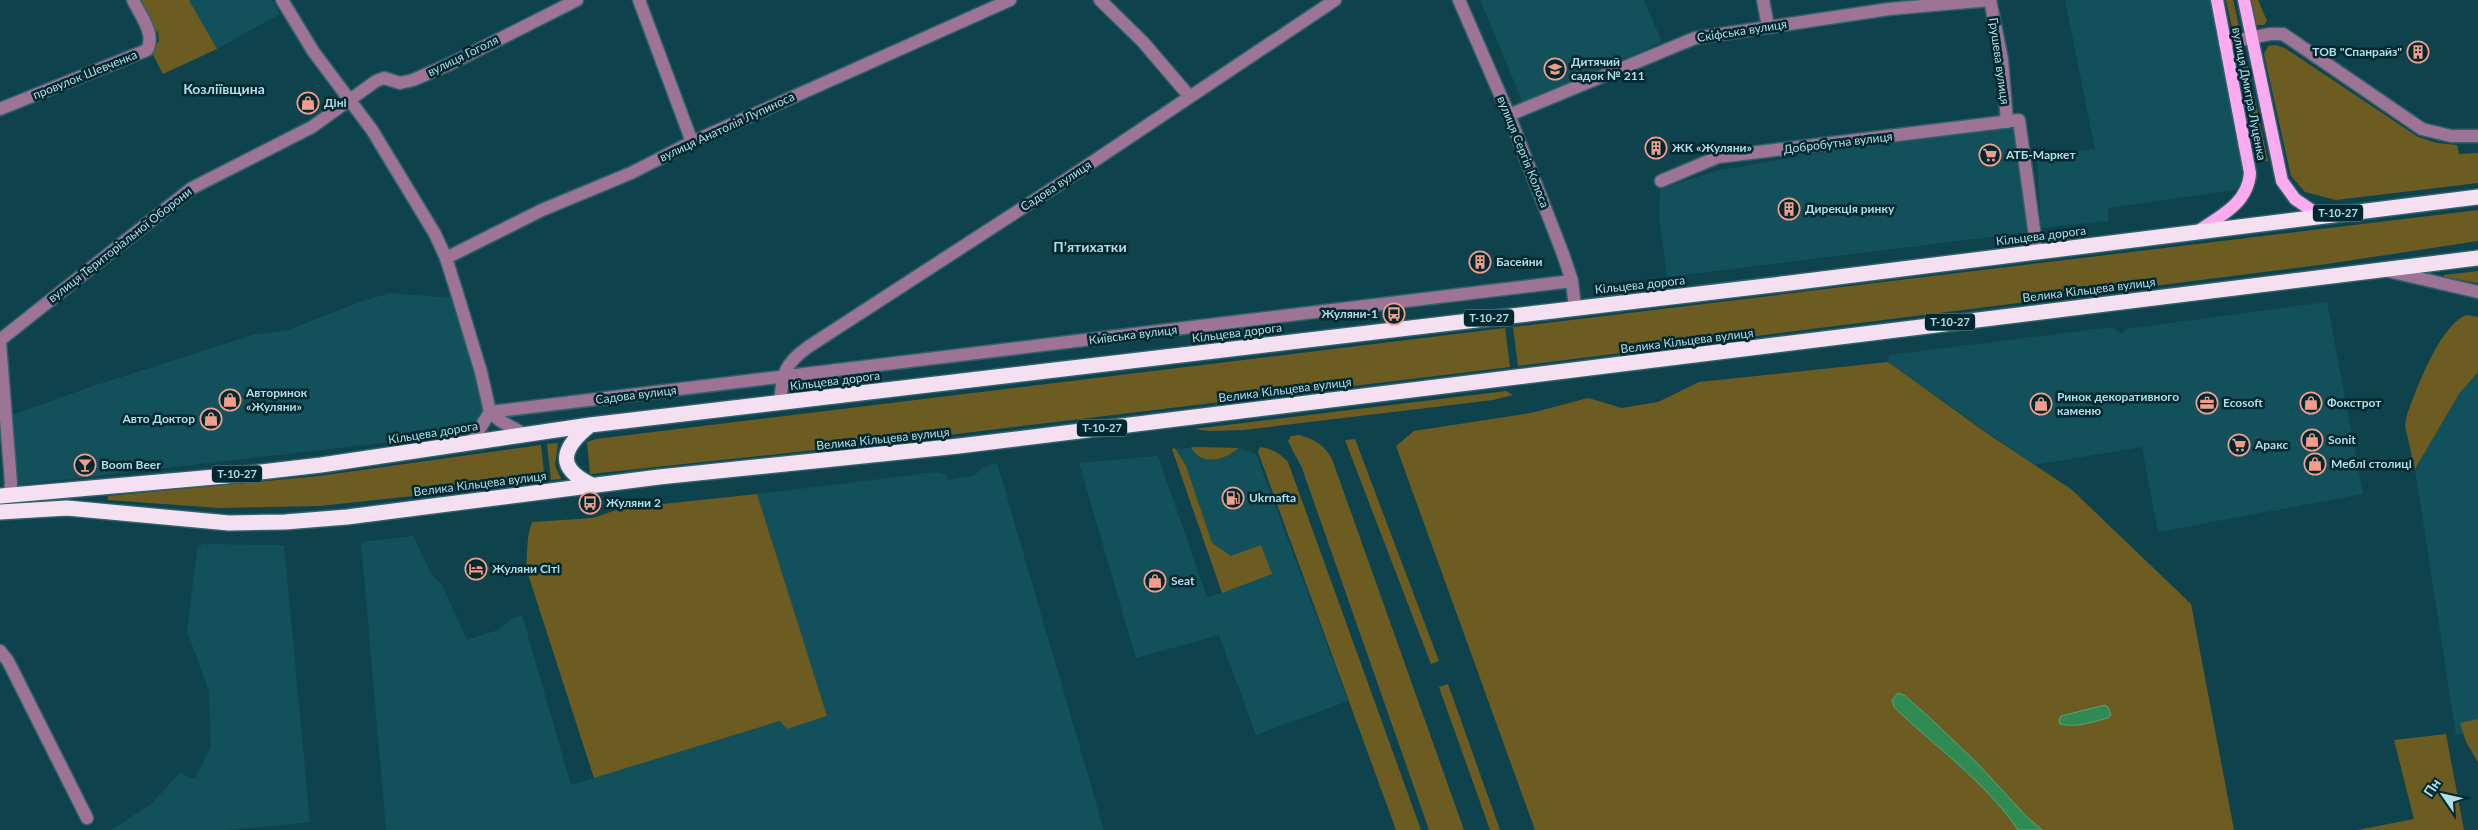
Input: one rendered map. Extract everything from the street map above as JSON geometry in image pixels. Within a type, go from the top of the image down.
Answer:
[{"type":"highway","name":"Кільцева дорога","points":[[5,495],[226,476],[321,465],[590,425],[1790,283],[2198,230],[2478,197]]},
{"type":"highway","name":"Т-10-27","points":[[2380,270],[2478,258]]},
{"type":"highway","name":"Велика Кільцева вулиця","points":[[0,512],[67,508],[192,521],[259,523],[311,520],[592,485],[969,444],[2380,270]]},
{"type":"highway","points":[[590,425],[569,445],[566,456],[573,475],[592,485]]},
{"type":"main road","name":"вулиця Дмитра Луценка","points":[[2198,230],[2236,204],[2244,196],[2249,184],[2250,174],[2217,0]]},
{"type":"main road","name":"вулиця Дмитра Луценка","points":[[2244,0],[2282,181],[2295,199],[2320,216]]},
{"type":"street","name":"провулок Шевченка","points":[[0,110],[147,50],[151,44],[151,36],[133,0]]},
{"type":"street","points":[[282,0],[313,51],[350,99],[435,234],[446,258],[481,372],[490,412],[499,420],[524,434]]},
{"type":"street","name":"вулиця Гоголя","points":[[350,99],[376,81],[384,78],[400,83],[452,63],[577,0]]},
{"type":"street","points":[[639,0],[692,142]]},
{"type":"street","name":"вулиця Анатолія Лупиноса","points":[[446,258],[542,210],[631,173],[692,142],[1010,0]]},
{"type":"street","points":[[1100,0],[1143,42],[1190,97]]},
{"type":"street","name":"Садова вулиця","points":[[780,403],[783,376],[787,364],[808,347],[1335,0]]},
{"type":"street","name":"вулиця Сергія Колоса","points":[[1459,0],[1509,115],[1564,254],[1572,281],[1575,308]]},
{"type":"street","points":[[1763,0],[1768,26]]},
{"type":"street","name":"Скіфська вулиця","points":[[1509,115],[1607,72],[1695,38],[1889,5],[1990,0]]},
{"type":"street","name":"Грушева вулиця","points":[[1990,0],[2036,251]]},
{"type":"street","points":[[2225,43],[2283,34],[2422,129],[2451,136],[2478,136]]},
{"type":"street","name":"вулиця Територіальної Оборони","points":[[5,495],[11,483],[0,342],[192,188],[312,127],[350,99]]},
{"type":"street","name":"Добробутна вулиця","points":[[1661,181],[1718,157],[2013,121]]},
{"type":"street","points":[[2380,270],[2478,292]]},
{"type":"street","name":"Київська вулиця","points":[[783,376],[1147,334],[1329,309],[1572,281]]},
{"type":"street","name":"Садова вулиця","points":[[490,412],[783,376]]},
{"type":"street","points":[[472,442],[490,412]]},
{"type":"street","points":[[0,651],[8,661],[87,818]]},
{"type":"shaded area","points":[[136,0],[189,0],[217,49],[163,74],[151,51],[159,41],[158,32],[152,30]]},
{"type":"shaded area","points":[[189,0],[272,0],[280,14],[217,49]]},
{"type":"shaded area","name":"Дитячий садок № 211","points":[[1480,0],[1644,0],[1662,42],[1523,103]]},
{"type":"shaded area","points":[[2065,0],[2210,0],[2246,179],[2241,189],[2108,208],[2108,221],[2041,228],[2037,157],[2095,149]]},
{"type":"shaded area","points":[[2226,0],[2233,0],[2240,31],[2233,32]]},
{"type":"shaded area","points":[[2251,0],[2258,0],[2267,21],[2264,25],[2256,25]]},
{"type":"shaded area","points":[[2275,45],[2285,48],[2418,137],[2437,143],[2457,145],[2459,154],[2478,153],[2478,183],[2336,200],[2305,192],[2291,176],[2264,54],[2268,46]]},
{"type":"shaded area","points":[[2244,49],[2268,161],[2261,161],[2236,51]]},
{"type":"shaded area","points":[[2017,127],[2030,232],[1667,277],[1659,216],[1660,189],[1716,171],[1824,152]]},
{"type":"shaded area","points":[[2478,210],[2478,241],[2327,264],[1518,366],[1513,327]]},
{"type":"shaded area","points":[[2478,271],[2478,283],[2444,277],[2444,275]]},
{"type":"shaded area","name":"Авторинок «Жуляни»","points":[[390,293],[452,298],[480,383],[483,404],[479,422],[469,431],[458,434],[19,485],[12,415],[90,387],[253,335],[288,330],[360,302]]},
{"type":"shaded area","points":[[2327,302],[2363,494],[2158,532],[2142,447],[2034,465],[1888,362],[1889,355],[2113,327],[2122,334],[2126,329]]},
{"type":"shaded area","points":[[2467,315],[2478,317],[2478,372],[2459,394],[2415,469],[2405,426],[2407,415],[2416,390],[2439,344],[2457,321]]},
{"type":"shaded area","points":[[1505,328],[1510,367],[899,441],[590,474],[587,442],[596,439]]},
{"type":"shaded area","points":[[1888,362],[1988,434],[2071,489],[2191,604],[2234,830],[1535,830],[1396,446],[1414,431],[1531,413],[1588,398],[1622,408],[1658,402],[1699,382]]},
{"type":"shaded area","points":[[2478,372],[2478,732],[2456,735],[2415,469],[2459,394]]},
{"type":"shaded area","points":[[1506,391],[1513,395],[1493,400],[1244,430],[1209,431],[1194,429]]},
{"type":"shaded area","points":[[1299,435],[1319,444],[1332,459],[1464,830],[1429,830],[1302,468],[1288,441],[1291,436]]},
{"type":"shaded area","points":[[1355,439],[1439,661],[1431,664],[1345,440]]},
{"type":"shaded area","points":[[558,443],[555,465],[561,479],[551,480],[547,444]]},
{"type":"shaded area","points":[[541,445],[545,482],[319,506],[220,508],[108,500],[108,496],[319,476]]},
{"type":"shaded area","points":[[1191,447],[1238,448],[1227,456],[1214,460],[1201,457]]},
{"type":"shaded area","points":[[1260,447],[1275,452],[1288,462],[1421,830],[1396,830],[1258,452]]},
{"type":"shaded area","points":[[1175,448],[1186,466],[1212,543],[1231,556],[1261,545],[1272,574],[1222,593],[1172,449]]},
{"type":"shaded area","points":[[1238,448],[1256,454],[1348,701],[1256,735],[1219,635],[1136,658],[1079,463],[1158,456],[1207,597],[1222,593],[1172,449]]},
{"type":"shaded area","points":[[997,463],[1104,830],[386,830],[361,542],[413,536],[432,575],[442,585],[467,640],[498,630],[511,619],[522,615],[571,785],[781,721],[787,729],[827,716],[757,494],[938,472],[945,474],[948,480],[975,475],[982,468]]},
{"type":"shaded area","points":[[757,494],[827,716],[787,729],[780,721],[594,778],[526,568],[528,539],[532,522],[593,518],[616,510]]},
{"type":"shaded area","points":[[202,544],[284,545],[310,822],[227,830],[111,830],[151,804],[180,773],[195,779],[211,747],[209,691],[187,631],[197,550]]},
{"type":"shaded area","points":[[1448,684],[1500,830],[1490,830],[1439,687]]},
{"type":"shaded area","points":[[1898,693],[1904,695],[1929,717],[2042,830],[2018,830],[2005,812],[1975,780],[1894,707],[1892,700]]},
{"type":"shaded area","points":[[2105,705],[2108,707],[2111,715],[2108,718],[2078,725],[2060,724],[2061,716]]},
{"type":"shaded area","points":[[2478,719],[2478,762],[2466,742],[2460,723]]},
{"type":"shaded area","points":[[2446,734],[2464,830],[2358,830],[2414,819],[2394,740]]},
{"type":"place","name":"ТОВ \"Спанрайз\"","points":[[2418,52]]},
{"type":"place","name":"Дитячий садок № 211","points":[[1555,69]]},
{"type":"place","name":"Діні","points":[[308,103]]},
{"type":"place","name":"ЖК «Жуляни»","points":[[1656,148]]},
{"type":"place","name":"АТБ-Маркет","points":[[1990,155]]},
{"type":"place","name":"Дирекція ринку","points":[[1789,209]]},
{"type":"place","name":"Басейни","points":[[1480,262]]},
{"type":"place","name":"Жуляни-1","points":[[1394,314]]},
{"type":"place","name":"Авторинок «Жуляни»","points":[[230,400]]},
{"type":"place","name":"Ecosoft","points":[[2207,403]]},
{"type":"place","name":"Фокстрот","points":[[2311,403]]},
{"type":"place","name":"Ринок декоративного каменю","points":[[2041,404]]},
{"type":"place","name":"Авто Доктор","points":[[211,419]]},
{"type":"place","name":"Sonit","points":[[2312,440]]},
{"type":"place","name":"Аракс","points":[[2239,445]]},
{"type":"place","name":"Меблі столиці","points":[[2315,464]]},
{"type":"place","name":"Boom Beer","points":[[85,465]]},
{"type":"place","name":"Ukrnafta","points":[[1233,498]]},
{"type":"place","name":"Жуляни 2","points":[[590,503]]},
{"type":"place","name":"Жуляни Сіті","points":[[476,569]]},
{"type":"place","name":"Seat","points":[[1155,581]]},
{"type":"district","name":"Козліївщина","points":[[224,89]]},
{"type":"district","name":"Пʼятихатки","points":[[1090,247]]}]
